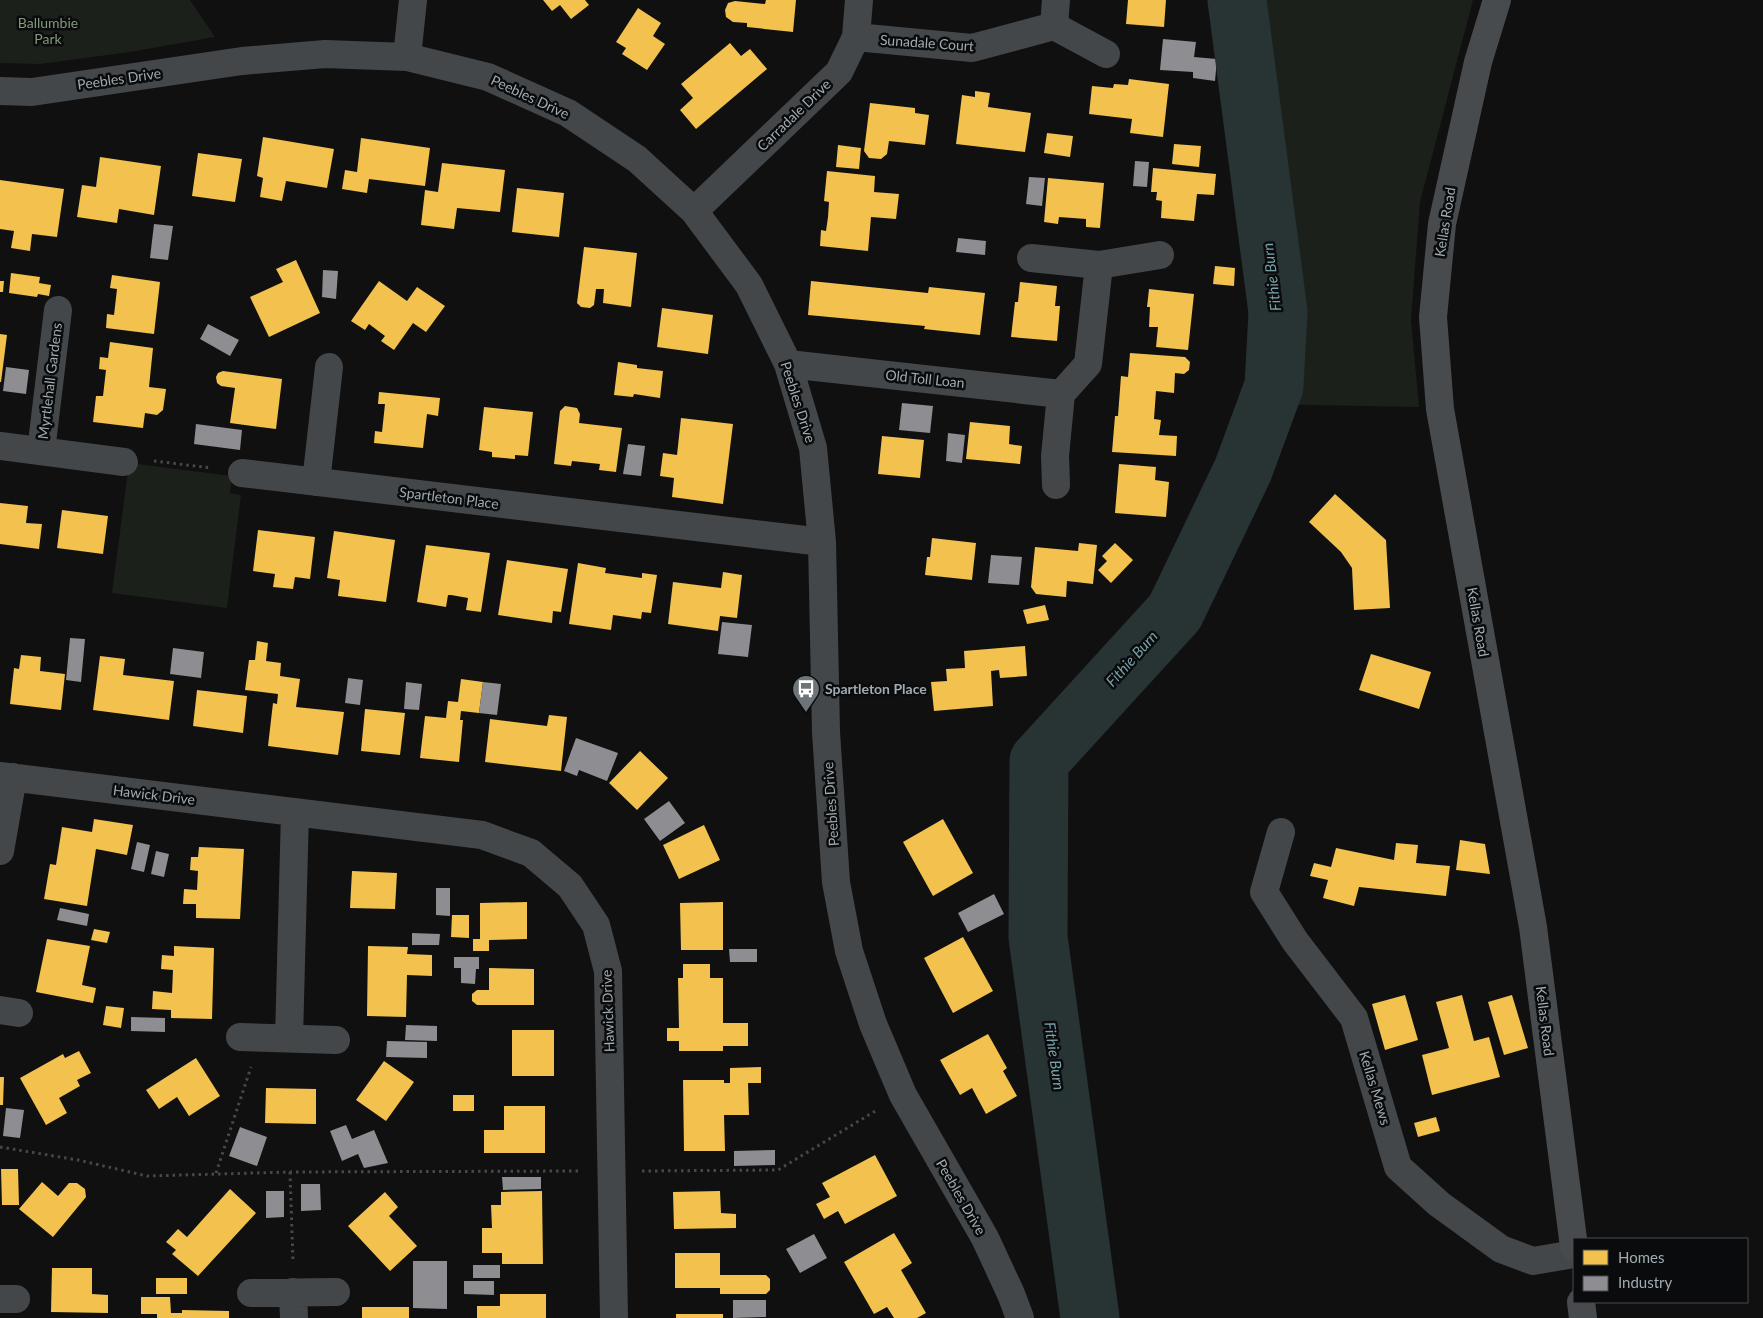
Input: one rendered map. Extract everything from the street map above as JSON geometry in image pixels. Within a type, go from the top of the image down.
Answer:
[{"type":"main road","name":"Kellas Road","points":[[1497,0],[1478,62],[1442,224],[1433,317],[1440,409],[1533,927],[1573,1239]]},
{"type":"main road","points":[[1581,1303],[1583,1318]]},
{"type":"street","points":[[407,57],[413,0]]},
{"type":"street","name":"Carradale Drive","points":[[694,211],[839,72],[856,37],[859,0]]},
{"type":"street","name":"Sunadale Court","points":[[856,37],[972,48],[1055,13],[1106,54]]},
{"type":"street","name":"Peebles Drive","points":[[0,92],[32,92],[242,61],[325,54],[407,57],[488,77],[568,113],[637,159],[694,211],[748,285],[788,364],[813,448],[822,542],[826,732],[836,882],[849,951],[873,1024],[903,1094],[984,1238],[1011,1294],[1020,1318]]},
{"type":"street","points":[[1031,258],[1099,265],[1160,255]]},
{"type":"street","points":[[1056,485],[1055,456],[1061,394],[1088,364],[1099,265]]},
{"type":"street","name":"Myrtlehall Gardens","points":[[41,452],[58,310]]},
{"type":"street","name":"Old Toll Loan","points":[[788,364],[1061,394]]},
{"type":"street","points":[[316,482],[330,367]]},
{"type":"street","name":"Myrtlehall Gardens","points":[[0,446],[124,462]]},
{"type":"street","name":"Spartleton Place","points":[[242,473],[822,542]]},
{"type":"street","name":"Hawick Drive","points":[[0,851],[7,776],[482,835],[531,853],[570,886],[596,925],[608,971],[614,1318]]},
{"type":"street","points":[[289,1038],[295,812]]},
{"type":"street","name":"Kellas Mews","points":[[1281,832],[1264,892],[1295,941],[1354,1018],[1398,1167],[1439,1204],[1501,1249],[1533,1262],[1573,1254]]},
{"type":"street","points":[[250,1037],[336,1040]]},
{"type":"street","points":[[251,1293],[294,1305],[336,1292]]},
{"type":"path","points":[[124,462],[132,458],[242,473]]},
{"type":"path","points":[[216,1174],[250,1037]]},
{"type":"path","points":[[0,1147],[78,1160],[147,1176],[290,1172],[778,1170],[903,1094]]},
{"type":"path","points":[[290,1172],[294,1305]]},
{"type":"green space","name":"Ballumbie Park","points":[[0,0],[190,0],[215,37],[130,52],[40,64],[0,63]]},
{"type":"green space","points":[[1221,0],[1473,0],[1420,202],[1411,320],[1419,407],[1252,404],[1241,150]]},
{"type":"green space","points":[[129,463],[232,476],[230,493],[241,495],[227,608],[112,593]]},
{"type":"building: Homes","points":[[543,0],[585,0],[589,5],[571,19],[560,5],[552,11]]},
{"type":"building: Homes","points":[[766,0],[796,0],[793,32],[747,27],[747,23],[733,22],[726,17],[725,10],[728,3],[735,1],[765,4]]},
{"type":"building: Homes","points":[[1128,0],[1166,0],[1164,27],[1126,24]]},
{"type":"building: Homes","points":[[638,8],[661,23],[653,36],[665,44],[647,70],[622,54],[626,48],[616,42]]},
{"type":"building: Homes","points":[[730,43],[741,56],[750,49],[767,69],[696,129],[680,110],[693,98],[681,84]]},
{"type":"building: Homes","points":[[1129,79],[1169,84],[1163,137],[1130,133],[1132,119],[1089,114],[1092,86],[1113,88],[1114,84],[1128,85]]},
{"type":"building: Homes","points":[[975,91],[990,93],[988,107],[1031,113],[1025,152],[956,144],[962,95],[975,97]]},
{"type":"building: Homes","points":[[870,103],[915,108],[915,113],[929,115],[925,145],[889,141],[887,154],[881,159],[869,158],[864,151]]},
{"type":"building: Homes","points":[[1047,133],[1073,136],[1070,157],[1044,153]]},
{"type":"building: Homes","points":[[263,137],[334,149],[327,188],[286,181],[282,201],[260,197],[263,178],[257,176]]},
{"type":"building: Homes","points":[[361,138],[430,148],[425,186],[369,179],[367,193],[342,189],[345,170],[357,172]]},
{"type":"building: Homes","points":[[1174,144],[1201,146],[1199,167],[1172,164]]},
{"type":"building: Homes","points":[[838,145],[861,148],[859,169],[836,167]]},
{"type":"building: Homes","points":[[198,153],[242,159],[235,202],[192,196]]},
{"type":"building: Homes","points":[[100,157],[161,166],[154,215],[119,209],[117,223],[77,217],[82,185],[96,187]]},
{"type":"building: Homes","points":[[442,163],[505,170],[500,212],[457,208],[454,229],[421,225],[425,190],[438,192]]},
{"type":"building: Homes","points":[[1153,168],[1216,174],[1214,195],[1197,194],[1194,221],[1161,218],[1162,201],[1156,200],[1157,192],[1151,192]]},
{"type":"building: Homes","points":[[827,171],[875,176],[874,192],[899,194],[896,219],[871,217],[868,251],[820,246],[821,230],[826,231],[828,217],[829,202],[824,201]]},
{"type":"building: Homes","points":[[1048,178],[1104,183],[1100,228],[1086,227],[1086,219],[1059,217],[1058,224],[1044,222]]},
{"type":"building: Homes","points":[[0,180],[64,189],[57,237],[32,234],[30,251],[11,248],[14,231],[0,229]]},
{"type":"building: Homes","points":[[517,188],[564,193],[559,237],[512,232]]},
{"type":"building: Homes","points":[[584,247],[637,253],[631,307],[603,303],[604,289],[596,289],[594,305],[590,308],[581,307],[577,303]]},
{"type":"building: Homes","points":[[296,260],[320,313],[269,337],[250,297],[283,282],[276,269]]},
{"type":"building: Homes","points":[[1215,266],[1235,268],[1234,286],[1213,284]]},
{"type":"building: Homes","points":[[11,273],[40,277],[39,283],[51,285],[49,296],[38,294],[37,297],[9,293]]},
{"type":"building: Homes","points":[[112,275],[160,282],[154,334],[106,328],[107,314],[114,315],[117,289],[110,288]]},
{"type":"building: Homes","points":[[0,281],[4,281],[3,292],[0,292]]},
{"type":"building: Homes","points":[[379,281],[407,301],[417,287],[445,306],[426,332],[413,323],[394,350],[381,341],[385,336],[369,324],[365,330],[351,321]]},
{"type":"building: Homes","points":[[811,281],[928,293],[929,287],[985,293],[980,335],[924,329],[925,326],[808,315]]},
{"type":"building: Homes","points":[[1020,282],[1057,286],[1055,306],[1060,306],[1057,341],[1011,337],[1015,302],[1018,302]]},
{"type":"building: Homes","points":[[1149,289],[1194,294],[1188,350],[1156,347],[1158,327],[1149,327],[1150,307],[1147,307]]},
{"type":"building: Homes","points":[[662,308],[713,315],[708,354],[657,347]]},
{"type":"building: Homes","points":[[0,334],[7,335],[1,382],[0,382]]},
{"type":"building: Homes","points":[[110,342],[153,348],[149,387],[166,389],[163,410],[157,415],[145,413],[143,428],[93,422],[96,396],[103,396],[106,370],[99,369],[100,357],[108,358]]},
{"type":"building: Homes","points":[[1130,353],[1185,357],[1190,362],[1189,370],[1184,374],[1175,373],[1174,393],[1156,391],[1154,419],[1161,420],[1159,435],[1177,436],[1176,456],[1112,452],[1115,416],[1118,416],[1121,376],[1128,377]]},
{"type":"building: Homes","points":[[618,362],[637,365],[637,368],[663,371],[660,398],[634,394],[633,397],[614,395]]},
{"type":"building: Homes","points":[[223,371],[282,379],[276,429],[230,423],[235,388],[221,386],[217,383],[216,377],[218,373]]},
{"type":"building: Homes","points":[[379,392],[440,398],[438,416],[427,414],[423,448],[374,443],[375,431],[382,432],[385,404],[378,404]]},
{"type":"building: Homes","points":[[565,406],[577,408],[580,414],[579,423],[622,428],[616,472],[599,470],[600,464],[572,461],[571,466],[554,464],[560,411]]},
{"type":"building: Homes","points":[[484,407],[533,412],[528,456],[515,455],[515,459],[492,457],[492,452],[479,450]]},
{"type":"building: Homes","points":[[681,418],[733,424],[723,504],[672,497],[674,478],[660,476],[663,453],[677,455]]},
{"type":"building: Homes","points":[[970,422],[1010,426],[1009,444],[1022,446],[1020,464],[966,459]]},
{"type":"building: Homes","points":[[882,436],[924,440],[920,478],[878,474]]},
{"type":"building: Homes","points":[[1119,464],[1156,467],[1155,480],[1169,482],[1166,517],[1115,513]]},
{"type":"building: Homes","points":[[1335,494],[1386,540],[1390,608],[1354,610],[1352,568],[1341,552],[1309,522]]},
{"type":"building: Homes","points":[[0,503],[28,506],[26,523],[42,524],[39,549],[0,544]]},
{"type":"building: Homes","points":[[62,510],[108,516],[103,554],[57,548]]},
{"type":"building: Homes","points":[[258,530],[315,537],[310,579],[295,577],[293,589],[273,587],[275,574],[253,571]]},
{"type":"building: Homes","points":[[334,531],[395,540],[386,602],[338,596],[340,580],[327,578]]},
{"type":"building: Homes","points":[[932,538],[976,543],[972,580],[925,575],[927,557],[930,557]]},
{"type":"building: Homes","points":[[1079,543],[1097,545],[1093,584],[1067,581],[1066,597],[1036,594],[1031,587],[1035,547],[1078,551]]},
{"type":"building: Homes","points":[[1115,543],[1133,560],[1111,583],[1098,570],[1107,561],[1102,556]]},
{"type":"building: Homes","points":[[426,545],[490,553],[481,612],[466,610],[468,598],[451,595],[448,595],[446,607],[417,602]]},
{"type":"building: Homes","points":[[507,560],[568,569],[561,612],[553,611],[552,623],[498,615]]},
{"type":"building: Homes","points":[[578,563],[606,568],[605,573],[642,578],[642,573],[657,575],[651,613],[642,612],[641,619],[613,615],[611,630],[569,624]]},
{"type":"building: Homes","points":[[723,572],[742,575],[737,618],[720,616],[718,631],[668,624],[673,582],[721,588]]},
{"type":"building: Homes","points":[[1045,605],[1049,620],[1027,624],[1023,610]]},
{"type":"building: Homes","points":[[257,641],[268,643],[266,661],[281,663],[280,676],[300,679],[296,707],[344,712],[338,755],[268,746],[273,703],[277,704],[278,694],[245,690],[249,660],[255,660]]},
{"type":"building: Homes","points":[[1025,646],[1027,676],[1000,678],[999,670],[991,671],[993,706],[934,711],[931,682],[947,681],[946,669],[965,668],[964,651]]},
{"type":"building: Homes","points":[[1371,654],[1431,672],[1419,709],[1359,690]]},
{"type":"building: Homes","points":[[21,655],[41,657],[40,671],[65,674],[61,710],[10,704],[14,668],[19,669]]},
{"type":"building: Homes","points":[[100,656],[125,659],[123,675],[174,681],[169,720],[93,710]]},
{"type":"building: Homes","points":[[461,679],[483,682],[479,713],[461,711],[460,720],[463,720],[459,762],[420,758],[425,716],[446,718],[448,701],[458,702]]},
{"type":"building: Homes","points":[[197,690],[247,696],[243,733],[193,726]]},
{"type":"building: Homes","points":[[365,709],[405,713],[400,755],[361,751]]},
{"type":"building: Homes","points":[[549,715],[567,717],[561,771],[485,762],[490,719],[547,726]]},
{"type":"building: Homes","points":[[640,751],[668,778],[637,810],[609,783]]},
{"type":"building: Homes","points":[[94,819],[133,825],[127,855],[96,849],[87,906],[44,899],[50,864],[56,865],[62,827],[92,832]]},
{"type":"building: Homes","points":[[943,819],[973,873],[933,896],[903,842]]},
{"type":"building: Homes","points":[[704,825],[720,860],[679,879],[663,845]]},
{"type":"building: Homes","points":[[1460,840],[1485,844],[1490,874],[1456,870]]},
{"type":"building: Homes","points":[[1396,843],[1418,845],[1416,863],[1450,866],[1446,896],[1359,887],[1354,906],[1323,898],[1328,880],[1310,876],[1314,863],[1331,867],[1336,848],[1394,860]]},
{"type":"building: Homes","points":[[199,847],[244,849],[240,919],[196,918],[196,904],[183,904],[184,889],[197,890],[198,871],[190,870],[191,857],[198,857]]},
{"type":"building: Homes","points":[[352,871],[397,873],[395,909],[350,908]]},
{"type":"building: Homes","points":[[527,902],[527,939],[489,940],[489,951],[473,951],[473,939],[480,939],[480,903]]},
{"type":"building: Homes","points":[[723,902],[723,950],[681,950],[680,903]]},
{"type":"building: Homes","points":[[452,915],[469,915],[469,938],[451,937]]},
{"type":"building: Homes","points":[[94,929],[110,932],[107,943],[91,940]]},
{"type":"building: Homes","points":[[963,937],[993,991],[953,1013],[924,958]]},
{"type":"building: Homes","points":[[47,939],[90,946],[82,985],[96,988],[93,1003],[36,992]]},
{"type":"building: Homes","points":[[174,946],[214,948],[212,1019],[171,1018],[171,1010],[152,1009],[153,991],[172,993],[173,970],[161,969],[162,955],[174,956]]},
{"type":"building: Homes","points":[[368,946],[408,947],[407,954],[432,955],[432,976],[407,975],[406,1017],[367,1016]]},
{"type":"building: Homes","points":[[683,964],[710,964],[710,978],[723,978],[723,1023],[748,1023],[748,1046],[723,1046],[723,1051],[679,1051],[679,1041],[667,1041],[667,1028],[679,1028],[678,978],[683,978]]},
{"type":"building: Homes","points":[[489,968],[534,969],[534,1005],[477,1005],[472,1001],[472,994],[477,990],[489,990]]},
{"type":"building: Homes","points":[[1405,995],[1418,1040],[1385,1050],[1372,1004]]},
{"type":"building: Homes","points":[[1462,995],[1474,1041],[1489,1037],[1500,1077],[1432,1095],[1422,1055],[1449,1048],[1436,1002]]},
{"type":"building: Homes","points":[[1512,995],[1528,1048],[1504,1055],[1488,1002]]},
{"type":"building: Homes","points":[[106,1006],[124,1008],[121,1028],[103,1025]]},
{"type":"building: Homes","points":[[512,1030],[554,1030],[554,1076],[512,1076]]},
{"type":"building: Homes","points":[[988,1034],[1007,1068],[1003,1071],[1017,1096],[986,1114],[972,1088],[960,1095],[940,1060]]},
{"type":"building: Homes","points":[[79,1051],[91,1073],[77,1080],[80,1086],[59,1098],[67,1113],[46,1125],[20,1078],[63,1054],[65,1058]]},
{"type":"building: Homes","points":[[196,1058],[220,1096],[189,1116],[177,1097],[159,1109],[146,1090]]},
{"type":"building: Homes","points":[[384,1061],[414,1082],[386,1121],[356,1100]]},
{"type":"building: Homes","points":[[761,1067],[761,1083],[748,1083],[749,1115],[724,1115],[725,1151],[684,1151],[683,1080],[724,1080],[724,1083],[730,1083],[730,1068]]},
{"type":"building: Homes","points":[[0,1077],[4,1077],[3,1105],[0,1105]]},
{"type":"building: Homes","points":[[266,1088],[316,1089],[316,1124],[265,1123]]},
{"type":"building: Homes","points":[[453,1095],[474,1095],[474,1111],[453,1111]]},
{"type":"building: Homes","points":[[504,1106],[545,1106],[545,1153],[484,1153],[484,1130],[504,1130]]},
{"type":"building: Homes","points":[[1436,1117],[1440,1131],[1418,1137],[1414,1123]]},
{"type":"building: Homes","points":[[875,1155],[897,1196],[845,1224],[838,1211],[824,1219],[816,1204],[830,1197],[822,1183]]},
{"type":"building: Homes","points":[[1,1169],[18,1169],[19,1205],[2,1205]]},
{"type":"building: Homes","points":[[42,1182],[58,1196],[69,1183],[77,1183],[85,1189],[86,1197],[53,1237],[19,1209]]},
{"type":"building: Homes","points":[[230,1189],[256,1213],[198,1276],[172,1254],[176,1250],[166,1242],[178,1229],[187,1237]]},
{"type":"building: Homes","points":[[542,1191],[543,1264],[502,1264],[502,1253],[482,1253],[482,1228],[492,1228],[491,1205],[501,1205],[501,1192]]},
{"type":"building: Homes","points":[[720,1191],[721,1213],[736,1214],[736,1228],[674,1229],[673,1192]]},
{"type":"building: Homes","points":[[385,1192],[398,1207],[389,1216],[417,1246],[390,1271],[348,1226]]},
{"type":"building: Homes","points":[[894,1233],[912,1263],[901,1270],[926,1313],[917,1318],[894,1318],[887,1307],[874,1314],[844,1262]]},
{"type":"building: Homes","points":[[675,1253],[720,1253],[720,1275],[766,1275],[770,1279],[770,1290],[766,1294],[720,1294],[720,1288],[675,1288]]},
{"type":"building: Homes","points":[[52,1268],[92,1268],[92,1294],[108,1295],[108,1313],[51,1312]]},
{"type":"building: Homes","points":[[156,1278],[187,1278],[187,1294],[156,1294]]},
{"type":"building: Homes","points":[[500,1294],[546,1294],[546,1318],[477,1318],[477,1306],[500,1306]]},
{"type":"building: Homes","points":[[141,1297],[170,1297],[171,1313],[182,1313],[182,1310],[229,1311],[229,1318],[157,1318],[157,1314],[141,1314]]},
{"type":"building: Homes","points":[[362,1307],[409,1307],[409,1318],[362,1318]]},
{"type":"building: Homes","points":[[676,1314],[723,1314],[723,1318],[676,1318]]},
{"type":"building: Industry","points":[[1163,39],[1196,42],[1194,57],[1217,59],[1215,81],[1193,78],[1193,72],[1160,70]]},
{"type":"building: Industry","points":[[1135,161],[1149,162],[1147,187],[1133,186]]},
{"type":"building: Industry","points":[[1029,177],[1045,178],[1042,206],[1026,204]]},
{"type":"building: Industry","points":[[154,224],[173,226],[168,260],[150,258]]},
{"type":"building: Industry","points":[[958,238],[986,241],[985,255],[956,252]]},
{"type":"building: Industry","points":[[323,270],[338,271],[336,299],[322,297]]},
{"type":"building: Industry","points":[[208,324],[239,340],[230,356],[200,339]]},
{"type":"building: Industry","points":[[6,367],[29,370],[26,394],[3,391]]},
{"type":"building: Industry","points":[[902,403],[933,406],[930,433],[899,430]]},
{"type":"building: Industry","points":[[196,424],[242,430],[240,450],[194,444]]},
{"type":"building: Industry","points":[[948,433],[965,435],[962,463],[946,461]]},
{"type":"building: Industry","points":[[628,444],[645,446],[641,476],[623,474]]},
{"type":"building: Industry","points":[[991,555],[1022,557],[1019,585],[988,583]]},
{"type":"building: Industry","points":[[722,622],[752,625],[748,657],[718,654]]},
{"type":"building: Industry","points":[[70,638],[85,639],[81,682],[66,680]]},
{"type":"building: Industry","points":[[173,648],[204,652],[201,678],[170,674]]},
{"type":"building: Industry","points":[[348,678],[363,680],[360,705],[345,703]]},
{"type":"building: Industry","points":[[406,682],[422,684],[419,710],[404,709]]},
{"type":"building: Industry","points":[[483,682],[501,684],[497,715],[479,713]]},
{"type":"building: Industry","points":[[576,738],[618,753],[607,781],[579,770],[577,776],[564,771]]},
{"type":"building: Industry","points":[[669,801],[685,823],[660,841],[644,819]]},
{"type":"building: Industry","points":[[137,842],[150,845],[144,872],[131,869]]},
{"type":"building: Industry","points":[[156,851],[169,854],[164,877],[151,874]]},
{"type":"building: Industry","points":[[436,888],[450,888],[450,916],[436,915]]},
{"type":"building: Industry","points":[[994,894],[1004,914],[968,932],[958,913]]},
{"type":"building: Industry","points":[[60,908],[89,914],[87,926],[57,920]]},
{"type":"building: Industry","points":[[412,933],[440,934],[439,945],[412,945]]},
{"type":"building: Industry","points":[[729,949],[757,949],[757,962],[730,962]]},
{"type":"building: Industry","points":[[454,957],[479,957],[479,969],[476,969],[475,984],[461,983],[461,968],[454,968]]},
{"type":"building: Industry","points":[[131,1017],[165,1018],[165,1032],[131,1031]]},
{"type":"building: Industry","points":[[406,1025],[437,1026],[437,1041],[405,1040]]},
{"type":"building: Industry","points":[[387,1041],[427,1042],[427,1058],[386,1057]]},
{"type":"building: Industry","points":[[6,1108],[24,1110],[20,1138],[3,1136]]},
{"type":"building: Industry","points":[[346,1125],[352,1139],[374,1130],[388,1163],[364,1168],[358,1154],[342,1161],[330,1131]]},
{"type":"building: Industry","points":[[240,1127],[267,1137],[257,1166],[229,1156]]},
{"type":"building: Industry","points":[[775,1150],[775,1165],[734,1166],[734,1151]]},
{"type":"building: Industry","points":[[502,1177],[541,1177],[541,1189],[503,1190]]},
{"type":"building: Industry","points":[[301,1184],[320,1184],[321,1210],[301,1211]]},
{"type":"building: Industry","points":[[266,1191],[284,1191],[284,1217],[266,1218]]},
{"type":"building: Industry","points":[[814,1234],[827,1258],[800,1273],[786,1249]]},
{"type":"building: Industry","points":[[413,1261],[447,1261],[447,1309],[413,1308]]},
{"type":"building: Industry","points":[[473,1265],[500,1265],[500,1278],[473,1278]]},
{"type":"building: Industry","points":[[464,1281],[494,1281],[494,1295],[464,1294]]},
{"type":"building: Industry","points":[[733,1300],[766,1300],[766,1317],[733,1318]]},
{"type":"waterway","name":"Fithie Burn","points":[[1090,1318],[1038,937],[1039,761],[1175,612],[1243,470],[1274,386],[1278,312],[1237,0]]},
{"type":"place","name":"Spartleton Place","points":[[806,713]]}]
